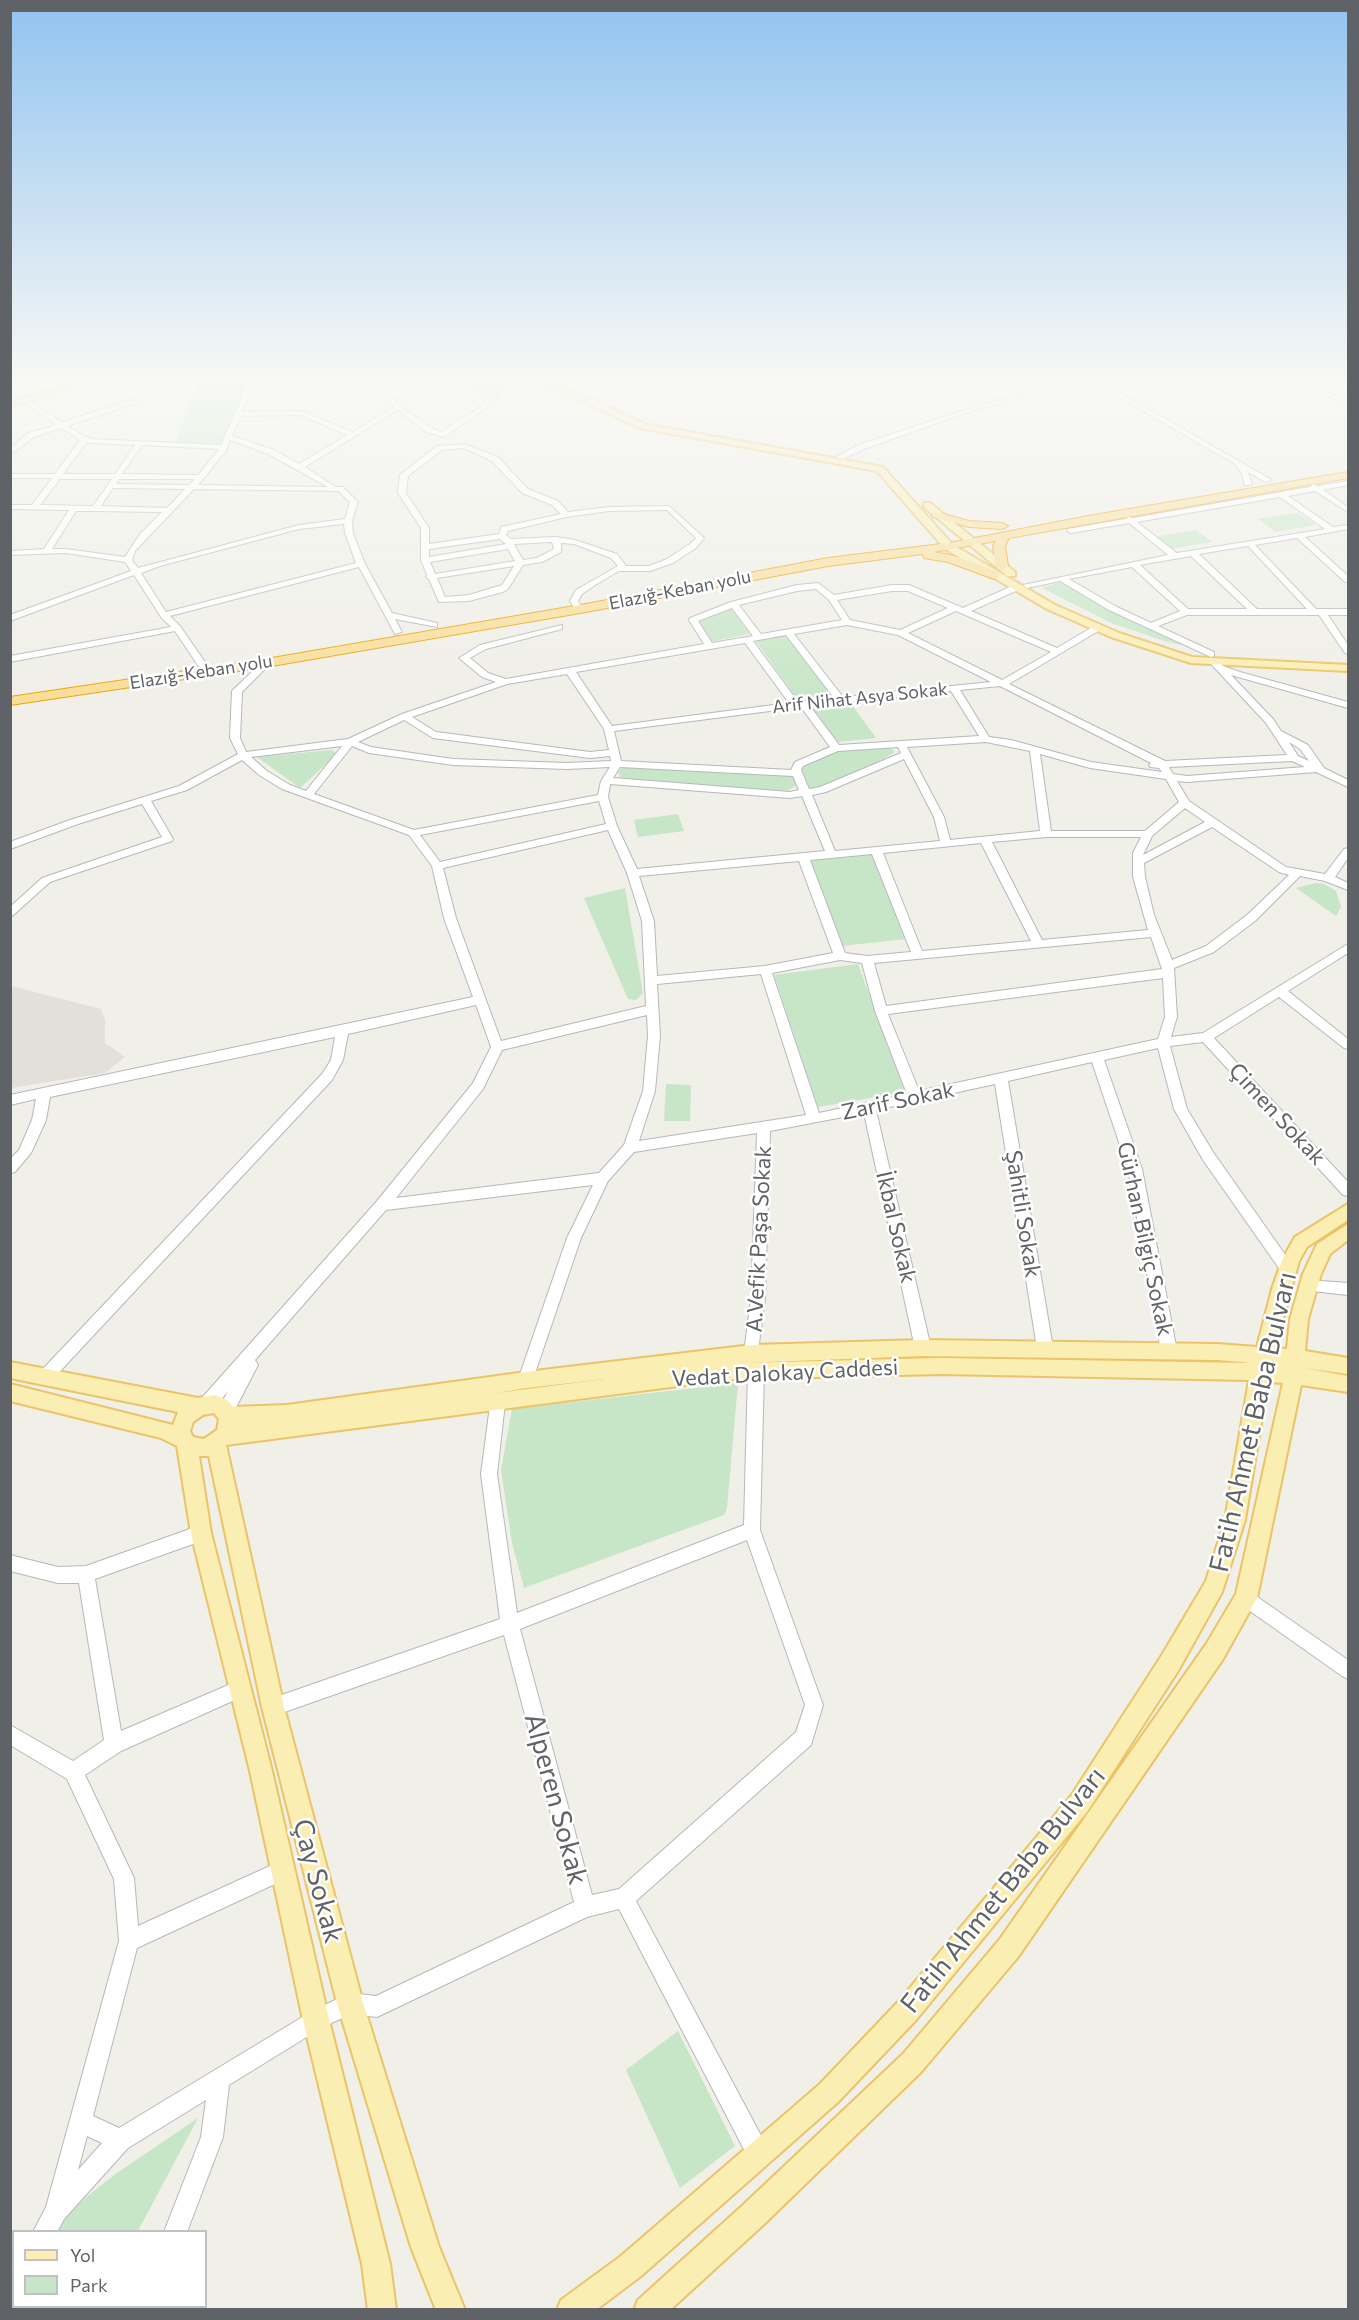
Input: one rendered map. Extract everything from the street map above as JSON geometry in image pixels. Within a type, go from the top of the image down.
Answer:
[{"type":"highway","name":"Elazığ-Keban yolu","points":[[10,693],[202,665],[434,625],[577,605],[828,562],[949,547],[1003,531],[1247,484]]},
{"type":"highway","name":"Elazığ-Keban yolu","points":[[10,700],[266,663],[940,536],[1003,531],[1312,485]]},
{"type":"highway","points":[[896,554],[951,559],[998,571],[999,546],[1003,531],[936,515]]},
{"type":"main road","points":[[894,484],[949,547],[998,571],[1097,628],[1191,660],[1213,658],[1348,659]]},
{"type":"main road","points":[[906,484],[936,515],[971,542],[998,571]]},
{"type":"main road","points":[[1021,586],[1116,628],[1213,658],[1348,668]]},
{"type":"main road","name":"Fatih Ahmet Baba Bulvarı","points":[[571,2310],[631,2266],[829,2093],[907,2011],[1079,1804],[1170,1663],[1215,1585],[1235,1520],[1262,1364],[1288,1270],[1301,1242],[1348,1211]]},
{"type":"main road","name":"Fatih Ahmet Baba Bulvarı","points":[[648,2310],[752,2216],[912,2062],[994,1965],[1077,1853],[1215,1651],[1246,1598],[1296,1367],[1299,1319],[1308,1286],[1323,1249],[1348,1231]]},
{"type":"main road","name":"Vedat Dalokay Caddesi","points":[[227,1413],[287,1414],[525,1380],[923,1348],[1168,1351],[1296,1367],[1348,1366]]},
{"type":"main road","name":"Vedat Dalokay Caddesi","points":[[220,1439],[496,1403],[754,1362],[941,1366],[1262,1364]]},
{"type":"main road","name":"Vedat Dalokay Caddesi","points":[[1296,1367],[1348,1384]]},
{"type":"main road","points":[[10,1370],[202,1406],[220,1406],[227,1413],[228,1429],[220,1439],[201,1448],[184,1442],[164,1430],[10,1392]]},
{"type":"main road","points":[[184,1442],[181,1424],[202,1406]]},
{"type":"main road","name":"Çay Sokak","points":[[220,1439],[273,1707],[350,2003],[425,2247],[451,2310]]},
{"type":"main road","name":"Çay Sokak","points":[[184,1442],[201,1533],[376,2264],[382,2310]]},
{"type":"street","points":[[34,508],[52,484]]},
{"type":"street","points":[[128,560],[131,551],[167,510],[194,484]]},
{"type":"street","points":[[331,484],[347,494],[354,502],[348,521],[349,533],[361,564],[398,632]]},
{"type":"street","points":[[403,484],[402,493],[425,528],[425,560],[440,598],[454,600],[500,590],[520,563]]},
{"type":"street","points":[[519,484],[525,491],[555,503],[566,515]]},
{"type":"street","points":[[1071,531],[1325,484]]},
{"type":"street","points":[[1312,485],[1348,510]]},
{"type":"street","points":[[95,509],[110,486],[336,487]]},
{"type":"street","points":[[1281,494],[1332,530]]},
{"type":"street","points":[[10,507],[167,510]]},
{"type":"street","points":[[47,551],[74,508]]},
{"type":"street","points":[[520,563],[507,541],[504,529],[566,515],[609,509],[669,508],[700,538],[693,546],[660,565],[650,568],[622,568],[585,588],[577,605]]},
{"type":"street","points":[[1129,519],[1175,556]]},
{"type":"street","points":[[10,618],[138,573],[157,564],[280,532],[348,521]]},
{"type":"street","points":[[901,633],[1021,586],[1175,556],[1348,527]]},
{"type":"street","points":[[1300,536],[1348,580]]},
{"type":"street","points":[[430,577],[520,563],[555,554],[558,550],[556,539]]},
{"type":"street","points":[[426,547],[556,539],[575,542],[605,552],[617,558],[622,568]]},
{"type":"street","points":[[425,560],[507,541]]},
{"type":"street","points":[[1250,544],[1318,612],[1348,651]]},
{"type":"street","points":[[10,553],[81,552],[128,560],[164,615],[177,628],[202,665]]},
{"type":"street","points":[[1193,553],[1253,610]]},
{"type":"street","points":[[164,615],[361,564]]},
{"type":"street","points":[[1134,564],[1186,612]]},
{"type":"street","points":[[1061,578],[1213,658],[1233,676],[1278,732],[1293,758]]},
{"type":"street","points":[[710,646],[693,620],[734,604],[814,585],[821,587],[832,598],[848,622]]},
{"type":"street","points":[[832,598],[892,588],[909,588],[962,608],[1057,651]]},
{"type":"street","points":[[734,604],[759,638]]},
{"type":"street","points":[[1150,626],[1186,612],[1253,610],[1348,612]]},
{"type":"street","points":[[390,615],[434,625]]},
{"type":"street","points":[[10,846],[75,822],[183,788],[243,755],[350,742],[405,716],[505,682],[848,622],[901,633],[1162,764],[1185,803],[1283,870],[1328,878],[1346,886],[1348,902]]},
{"type":"street","points":[[505,682],[485,675],[464,658],[483,647],[559,627]]},
{"type":"street","points":[[10,659],[177,628]]},
{"type":"street","name":"Arif Nihat Asya Sokak","points":[[609,729],[800,704],[1004,683],[1097,628]]},
{"type":"street","points":[[789,633],[840,700]]},
{"type":"street","points":[[748,640],[836,747]]},
{"type":"street","points":[[266,663],[237,691],[235,738],[243,755],[262,773],[307,796],[413,833],[603,797]]},
{"type":"street","points":[[525,1380],[574,1238],[603,1178],[630,1147],[649,1091],[654,1036],[648,921],[633,873],[612,826],[603,797],[606,781],[615,758],[609,729],[570,671]]},
{"type":"street","points":[[1233,676],[1348,705]]},
{"type":"street","points":[[954,688],[986,739]]},
{"type":"street","points":[[405,716],[433,735],[615,758],[797,773]]},
{"type":"street","points":[[1278,732],[1304,747],[1319,769]]},
{"type":"street","points":[[831,853],[796,770],[799,764],[836,747],[904,749],[986,739],[1008,742],[1090,765],[1187,778],[1319,769]]},
{"type":"street","points":[[350,742],[369,750],[453,762],[567,766],[615,758]]},
{"type":"street","points":[[307,796],[350,742]]},
{"type":"street","points":[[606,781],[790,795],[822,790],[904,749]]},
{"type":"street","points":[[904,749],[939,817],[946,843]]},
{"type":"street","points":[[1035,751],[1046,834]]},
{"type":"street","points":[[1128,770],[1162,764],[1293,758],[1348,784]]},
{"type":"street","points":[[10,914],[46,880],[168,839],[145,800]]},
{"type":"street","points":[[1185,803],[1148,834],[1138,853],[1153,933],[1167,970],[1171,1017],[1163,1042],[1181,1108],[1208,1156],[1288,1270]]},
{"type":"street","points":[[1138,862],[1213,822]]},
{"type":"street","points":[[437,866],[612,826]]},
{"type":"street","points":[[202,1406],[259,1347],[382,1205],[478,1086],[497,1047],[450,918],[437,866],[413,833]]},
{"type":"street","points":[[633,873],[1046,834],[1148,834]]},
{"type":"street","points":[[985,840],[1039,944]]},
{"type":"street","points":[[876,849],[918,956]]},
{"type":"street","points":[[1328,878],[1348,851]]},
{"type":"street","points":[[803,856],[840,956]]},
{"type":"street","points":[[881,1011],[1167,970],[1218,943],[1251,918],[1296,874]]},
{"type":"street","points":[[651,981],[765,970],[840,956],[867,960],[1153,933]]},
{"type":"street","points":[[1206,1037],[1279,991],[1345,955]]},
{"type":"street","points":[[867,960],[881,1011],[915,1098]]},
{"type":"street","points":[[765,970],[814,1119]]},
{"type":"street","points":[[1279,991],[1348,1045]]},
{"type":"street","points":[[10,1100],[479,1000]]},
{"type":"street","points":[[497,1047],[652,1009]]},
{"type":"street","points":[[45,1377],[327,1077],[337,1060],[342,1031]]},
{"type":"street","name":"Zarif Sokak","points":[[630,1147],[814,1119],[1163,1042],[1206,1037]]},
{"type":"street","name":"Çimen Sokak","points":[[1206,1037],[1348,1191]]},
{"type":"street","name":"Gürhan Bilgiç Sokak","points":[[1096,1058],[1135,1169],[1168,1351]]},
{"type":"street","name":"Şahitli Sokak","points":[[1001,1079],[1045,1348]]},
{"type":"street","points":[[10,1168],[24,1153],[35,1128],[44,1093]]},
{"type":"street","name":"İkbal Sokak","points":[[868,1107],[923,1348]]},
{"type":"street","name":"A.Vefik Paşa Sokak","points":[[752,1530],[754,1362],[759,1299],[764,1126]]},
{"type":"street","points":[[382,1205],[603,1178]]},
{"type":"street","points":[[1308,1286],[1348,1290]]},
{"type":"street","points":[[227,1413],[259,1347]]},
{"type":"street","name":"Alperen Sokak","points":[[496,1403],[489,1474],[510,1624],[585,1907],[624,1898]]},
{"type":"street","points":[[273,1707],[510,1624],[752,1530],[814,1705],[804,1738],[624,1898],[759,2153]]},
{"type":"street","points":[[10,1563],[58,1575],[86,1574],[201,1533]]},
{"type":"street","points":[[86,1574],[114,1744]]},
{"type":"street","points":[[1246,1598],[1348,1670]]},
{"type":"street","points":[[74,1772],[114,1744],[240,1689]]},
{"type":"street","points":[[10,1734],[74,1772],[124,1878],[129,1941],[56,2211]]},
{"type":"street","points":[[129,1941],[283,1870]]},
{"type":"street","points":[[45,2230],[56,2211],[120,2140],[316,2020],[350,2003],[377,2007],[585,1907]]},
{"type":"street","points":[[176,2230],[212,2137],[219,2081]]},
{"type":"street","points":[[79,2121],[120,2140]]},
{"type":"shaded area","points":[[11,986],[101,1009],[105,1020],[105,1043],[125,1057],[105,1073],[11,1088]]},
{"type":"green space","points":[[1298,513],[1316,525],[1275,532],[1258,519]]},
{"type":"green space","points":[[1196,530],[1212,542],[1171,549],[1155,537]]},
{"type":"green space","points":[[1061,582],[1133,621],[1199,649],[1167,642],[1111,623],[1042,588]]},
{"type":"green space","points":[[730,607],[750,634],[709,642],[694,621]]},
{"type":"green space","points":[[786,635],[832,697],[798,700],[755,640]]},
{"type":"green space","points":[[849,701],[876,738],[838,742],[810,709],[810,706]]},
{"type":"green space","points":[[890,747],[895,752],[887,757],[858,772],[811,790],[801,767],[841,749]]},
{"type":"green space","points":[[331,750],[335,752],[335,756],[300,788],[257,757]]},
{"type":"green space","points":[[623,767],[793,776],[797,785],[787,791],[621,779],[618,772]]},
{"type":"green space","points":[[678,814],[684,831],[638,837],[634,820]]},
{"type":"green space","points":[[871,854],[906,939],[842,946],[810,863],[813,859]]},
{"type":"green space","points":[[1315,883],[1324,884],[1336,891],[1341,907],[1336,916],[1296,888]]},
{"type":"green space","points":[[625,888],[643,993],[636,1000],[628,999],[584,898]]},
{"type":"green space","points":[[858,964],[905,1092],[818,1107],[774,975]]},
{"type":"green space","points":[[666,1084],[691,1085],[690,1121],[664,1121]]},
{"type":"green space","points":[[738,1383],[727,1508],[724,1515],[524,1588],[512,1543],[501,1470],[512,1409]]},
{"type":"green space","points":[[678,2031],[735,2146],[680,2188],[626,2070]]},
{"type":"green space","points":[[198,2118],[139,2230],[57,2230],[74,2207],[114,2175]]}]
